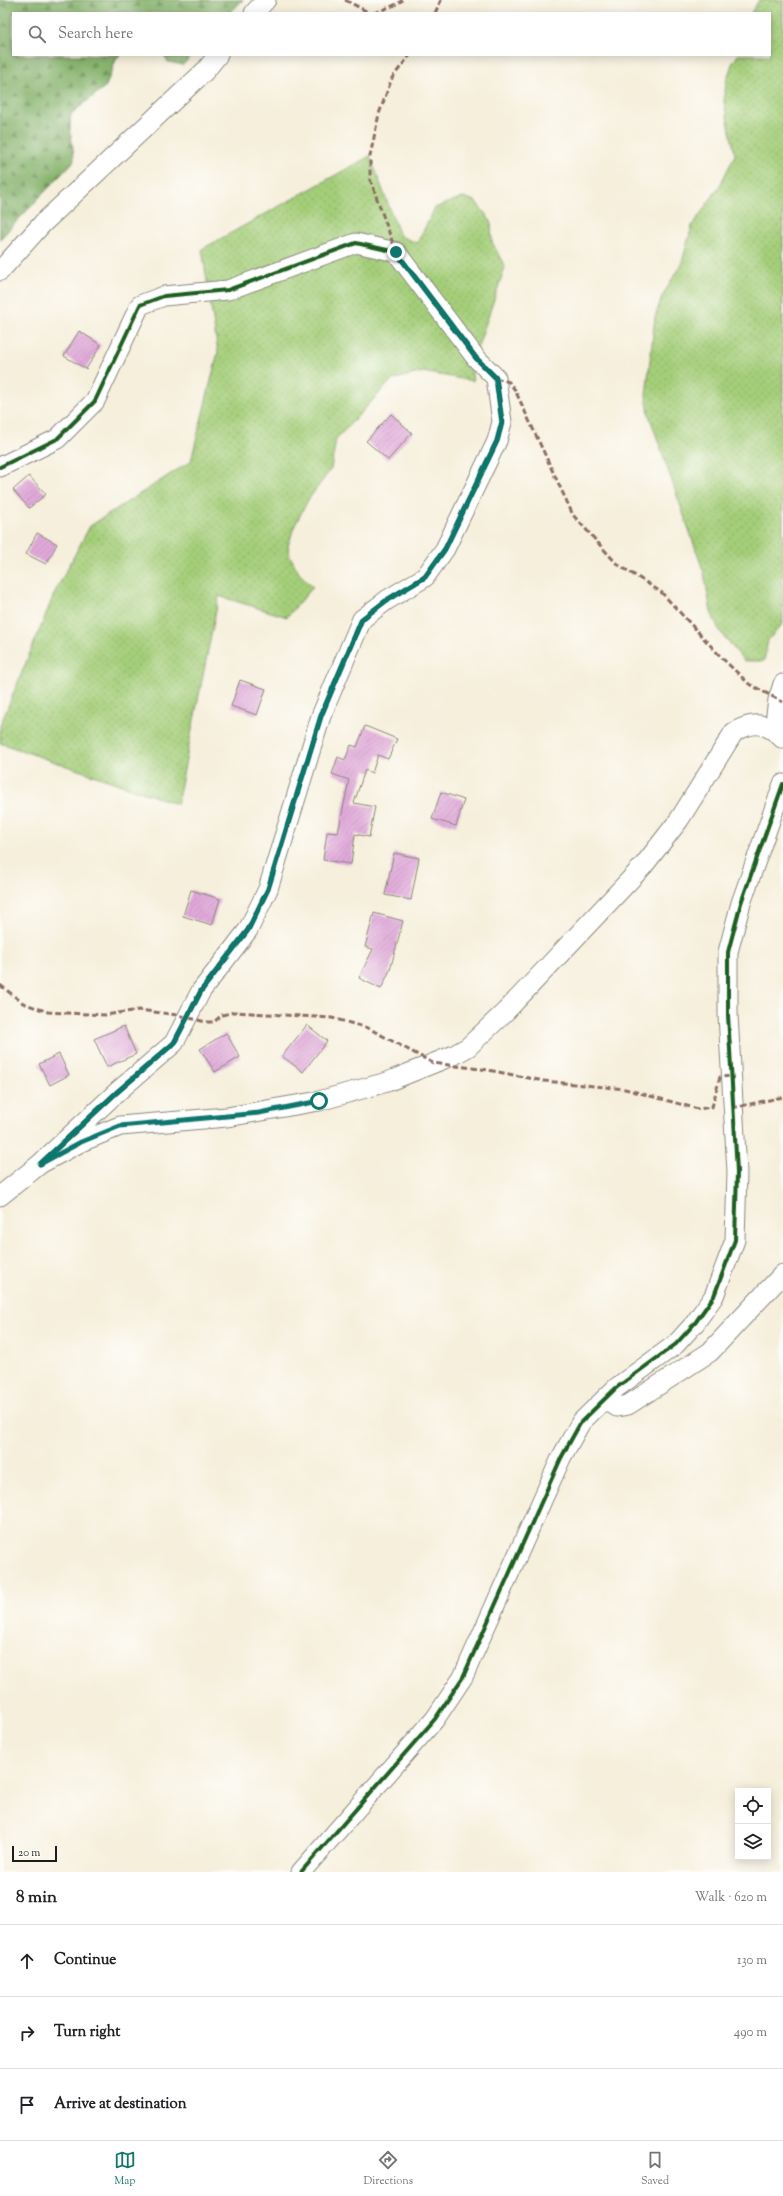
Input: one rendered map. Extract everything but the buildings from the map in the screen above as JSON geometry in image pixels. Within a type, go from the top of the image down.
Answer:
[{"type":"street","points":[[255,12],[266,0]]},
{"type":"street","points":[[0,271],[43,223],[205,71],[217,56]]},
{"type":"street","points":[[0,467],[57,439],[95,401],[140,305],[164,296],[228,290],[356,243],[396,252],[476,358],[496,378],[502,422],[497,441],[445,549],[425,577],[387,600],[362,619],[321,716],[268,889],[248,930],[201,991],[174,1043],[116,1093],[40,1164],[0,1196]]},
{"type":"street","points":[[40,1164],[81,1142],[120,1126],[240,1115],[319,1101],[387,1082],[454,1055],[468,1047],[506,1011],[644,865],[679,820],[734,732],[747,725],[756,724],[779,734],[778,700],[783,684]]},
{"type":"street","points":[[301,1872],[430,1725],[462,1677],[561,1458],[581,1422],[616,1388],[676,1344],[695,1323],[714,1296],[735,1240],[737,1172],[728,1008],[728,952],[741,903],[783,784]]},
{"type":"street","points":[[605,1399],[617,1407],[628,1405],[710,1352],[783,1274]]},
{"type":"green space","points":[[0,0],[243,0],[231,12],[12,12],[12,56],[119,56],[117,57],[106,86],[71,114],[70,127],[74,161],[0,239]]},
{"type":"green space","points":[[759,0],[783,0],[783,624],[768,640],[764,661],[744,661],[719,630],[711,612],[704,573],[649,415],[646,395],[655,317],[662,297],[682,262],[692,226],[719,187],[735,155],[724,102],[726,82],[732,64],[737,56],[771,56],[771,12],[752,12]]},
{"type":"green space","points":[[165,56],[191,56],[183,65],[168,62]]},
{"type":"green space","points":[[370,156],[400,236],[417,243],[435,208],[463,197],[475,201],[491,223],[492,242],[505,267],[471,367],[473,381],[423,372],[392,380],[336,439],[331,469],[308,500],[294,527],[288,546],[290,556],[299,573],[313,587],[287,617],[219,596],[177,804],[0,743],[0,726],[55,592],[90,526],[191,461],[218,352],[202,249]]},
{"type":"marked path","points":[[345,0],[368,12]]},
{"type":"marked path","points":[[377,12],[395,5],[403,0]]},
{"type":"marked path","points":[[435,12],[441,0]]},
{"type":"marked path","points":[[396,252],[370,179],[370,156],[379,114],[392,78],[409,56]]},
{"type":"marked path","points":[[496,378],[509,382],[515,390],[573,515],[617,564],[661,592],[722,658],[749,684],[783,702]]},
{"type":"marked path","points":[[0,985],[23,1003],[48,1012],[105,1015],[139,1010],[177,1015],[206,1022],[214,1022],[222,1015],[235,1012],[332,1018],[368,1028],[433,1063],[488,1070],[544,1081],[625,1089],[698,1109],[712,1107],[720,1077],[731,1076]]},
{"type":"marked path","points":[[732,1108],[783,1097]]},
{"type":"cycle path","points":[[0,467],[57,439],[95,401],[140,305],[164,296],[228,290],[356,243],[396,252],[476,358],[496,378],[502,422],[497,441],[445,549],[425,577],[387,600],[362,619],[321,716],[268,889],[248,930],[201,991],[174,1043],[116,1093],[40,1164]]},
{"type":"cycle path","points":[[301,1872],[435,1719],[463,1677],[561,1458],[581,1422],[616,1388],[676,1344],[695,1323],[714,1296],[735,1240],[737,1172],[728,1015],[728,952],[741,903],[783,784]]},
{"type":"route","points":[[319,1101],[290,1105],[259,1113],[120,1126],[81,1142],[40,1164],[116,1093],[174,1043],[201,991],[248,930],[268,889],[321,716],[362,619],[387,600],[425,577],[445,549],[497,441],[502,422],[496,378],[476,358],[396,252]]}]
